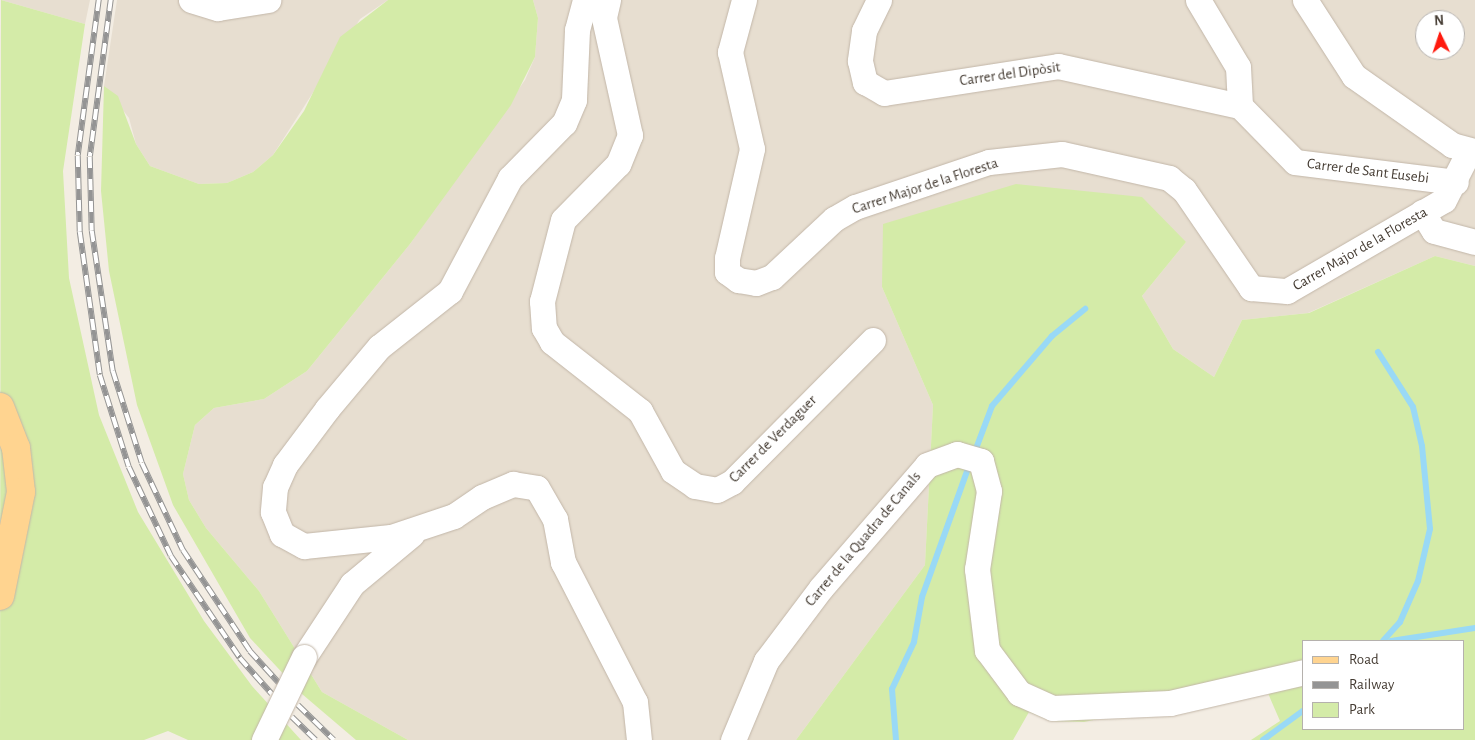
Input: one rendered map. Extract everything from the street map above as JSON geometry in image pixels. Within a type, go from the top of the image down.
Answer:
[{"type":"main road","points":[[0,406],[16,448],[21,492],[0,596]]},
{"type":"street","points":[[191,0],[218,8],[268,0]]},
{"type":"street","points":[[415,531],[304,546],[282,534],[273,512],[275,487],[285,465],[327,408],[379,347],[450,291],[510,178],[564,123],[574,100],[577,30],[585,0]]},
{"type":"street","name":"Carrer de Verdaguer","points":[[608,0],[604,18],[630,135],[618,164],[563,220],[542,301],[544,328],[552,342],[640,411],[673,472],[695,486],[717,490],[732,482],[873,340]]},
{"type":"street","name":"Carrer Major de la Floresta","points":[[744,0],[730,52],[752,149],[727,258],[727,272],[738,280],[756,283],[772,277],[834,220],[855,207],[989,162],[1033,155],[1100,159],[1169,178],[1198,209],[1241,278],[1251,288],[1265,292],[1287,291],[1444,200],[1472,151]]},
{"type":"street","name":"Carrer del Dipòsit","points":[[879,0],[864,31],[860,61],[865,82],[884,93],[1058,66],[1240,106]]},
{"type":"street","points":[[1198,0],[1238,66],[1240,106]]},
{"type":"street","points":[[1305,0],[1354,76],[1452,145],[1472,151]]},
{"type":"street","name":"Carrer de Sant Eusebi","points":[[1240,106],[1295,162],[1456,182]]},
{"type":"street","points":[[1422,212],[1434,231],[1475,242]]},
{"type":"street","name":"Carrer de la Quadra de Canals","points":[[733,740],[766,661],[820,588],[927,465],[957,454],[980,461],[990,491],[977,569],[987,650],[1019,693],[1053,708],[1161,704],[1302,672]]},
{"type":"street","points":[[264,740],[304,657],[352,584],[415,531],[513,484],[537,488],[555,519],[563,562],[629,686],[638,740]]},
{"type":"shaded area","points":[[1,0],[90,0],[85,24]]},
{"type":"shaded area","points":[[117,0],[388,0],[360,19],[273,155],[253,172],[227,183],[199,184],[150,166],[136,144],[129,118],[104,86]]},
{"type":"shaded area","points":[[533,0],[1475,0],[1475,266],[1435,256],[1308,313],[1242,320],[1214,377],[1173,349],[1142,296],[1186,242],[882,287],[933,405],[925,565],[796,740],[408,740],[322,692],[259,591],[206,528],[189,500],[183,474],[195,425],[214,408],[264,399],[307,371],[410,244],[525,80],[535,57],[538,18]]},
{"type":"green space","points":[[1,0],[85,24],[63,171],[69,278],[99,415],[138,512],[204,621],[252,686],[301,740],[188,740],[168,731],[144,740],[0,740]]},
{"type":"green space","points":[[388,0],[533,0],[538,18],[535,57],[511,105],[410,244],[307,371],[264,399],[214,408],[195,425],[183,474],[189,500],[206,528],[259,591],[322,692],[408,740],[356,740],[302,694],[250,638],[173,505],[137,405],[109,271],[101,191],[104,86],[118,96],[136,144],[150,166],[199,184],[227,183],[253,172],[273,155],[304,111],[340,37]]},
{"type":"green space","points":[[1016,184],[1142,197],[1186,242],[1142,296],[1173,349],[1214,377],[1242,320],[1309,313],[1435,256],[1475,266],[1475,740],[1251,740],[1280,721],[1264,684],[1084,722],[1051,721],[1029,712],[1013,740],[796,740],[925,565],[933,405],[882,287],[883,224]]},
{"type":"waterway","points":[[974,454],[992,406],[1052,336],[1085,309]]},
{"type":"waterway","points":[[1378,352],[1413,407],[1422,446],[1430,529],[1418,581],[1400,622],[1384,640]]},
{"type":"waterway","points":[[896,740],[892,689],[914,642],[922,597],[970,463]]},
{"type":"waterway","points":[[1397,640],[1475,628]]},
{"type":"waterway","points":[[1263,740],[1302,711]]},
{"type":"railway","points":[[99,0],[78,156],[80,232],[100,375],[129,467],[171,556],[240,658],[272,694]]},
{"type":"railway","points":[[111,0],[90,157],[92,231],[113,371],[142,463],[183,550],[250,651],[279,683]]},
{"type":"railway","points":[[298,705],[334,740]]},
{"type":"railway","points":[[292,717],[316,740]]}]
